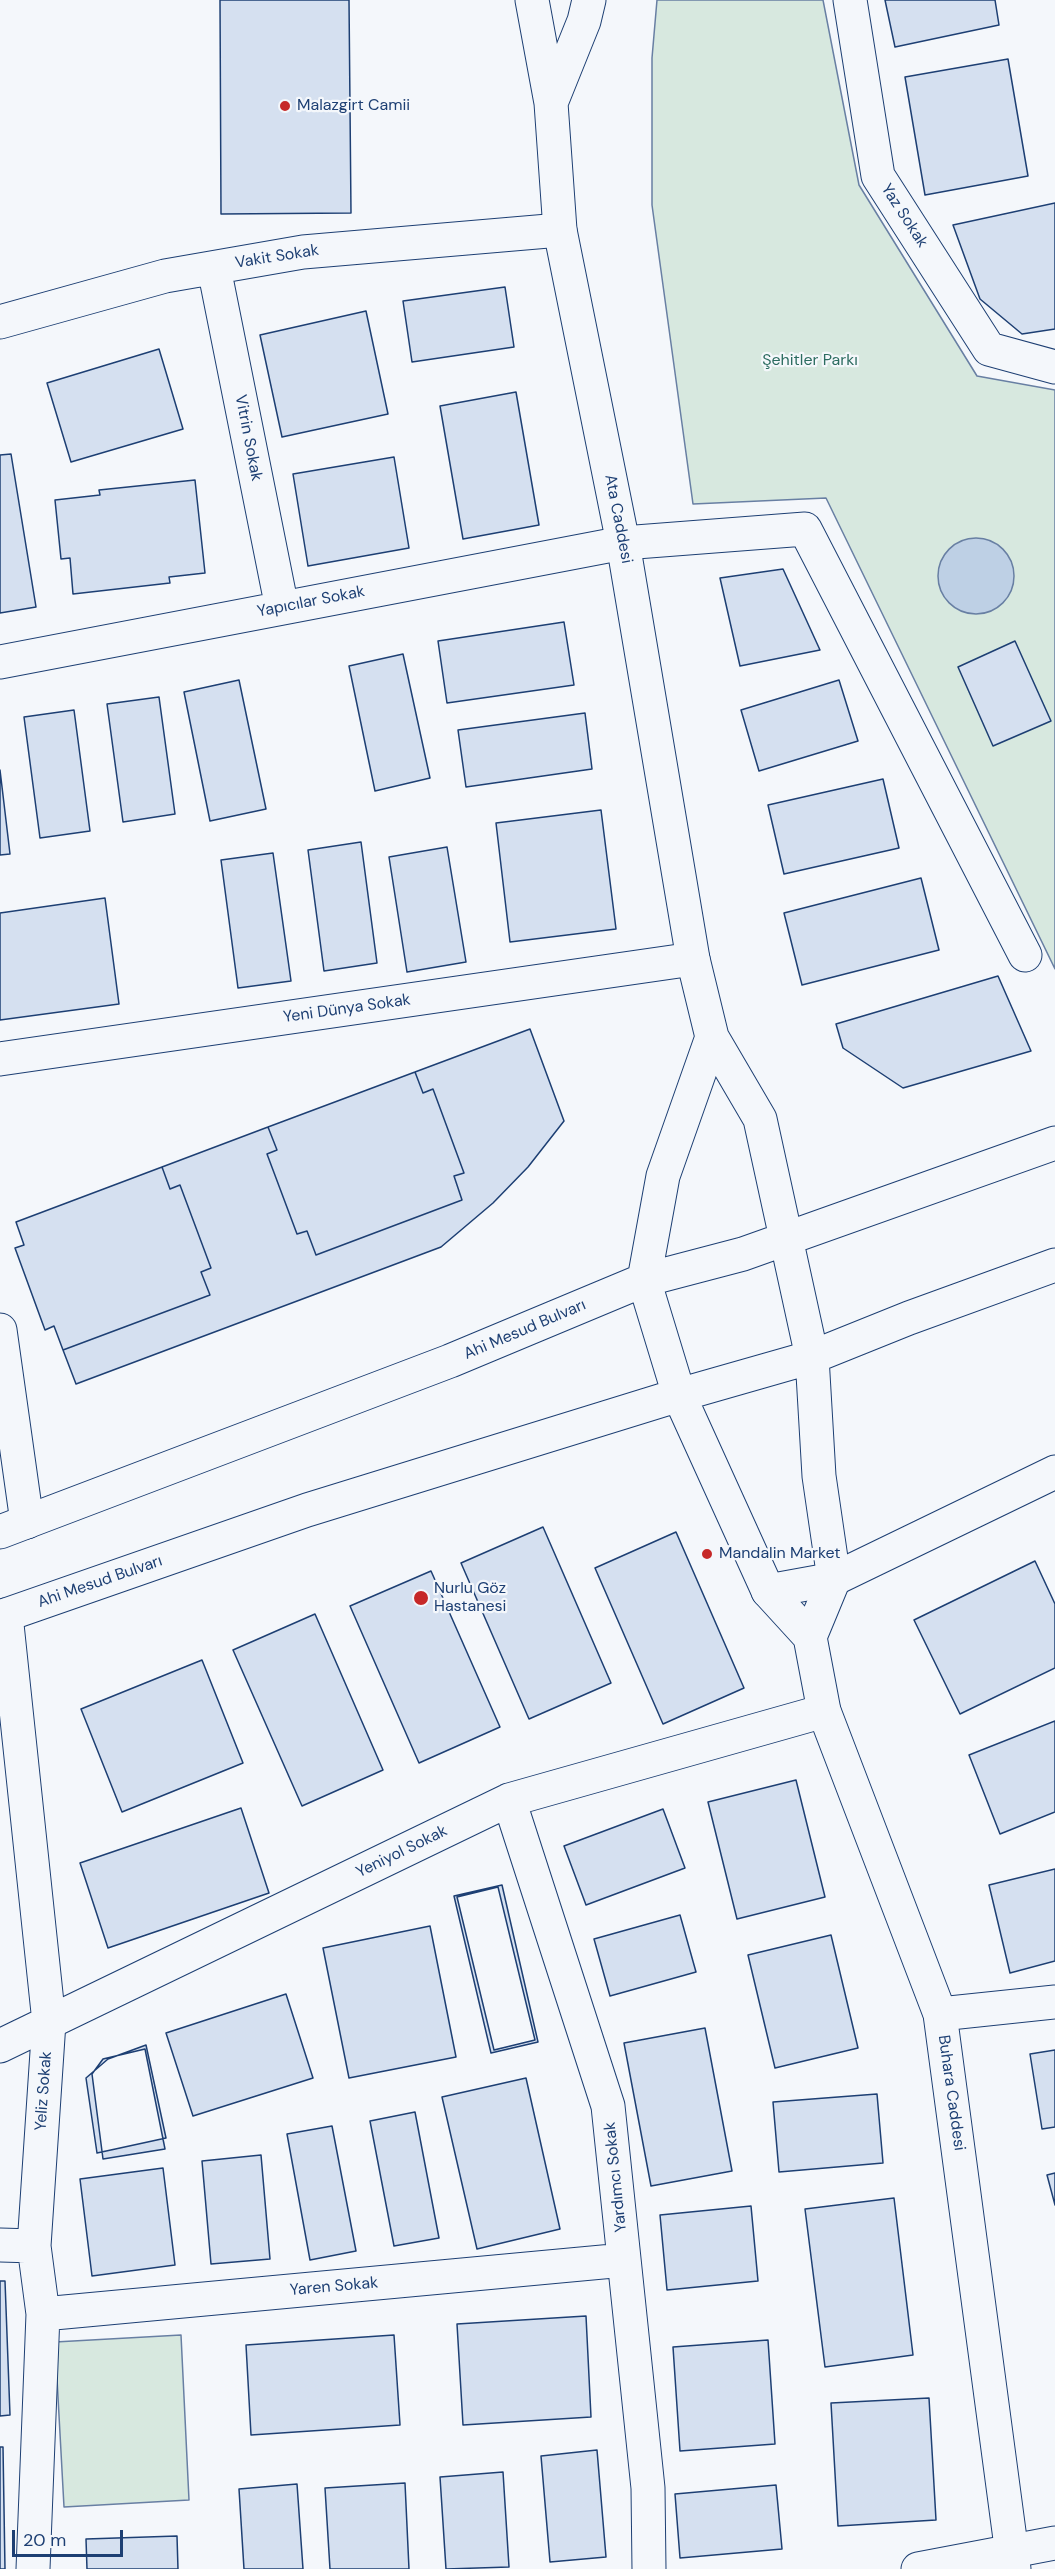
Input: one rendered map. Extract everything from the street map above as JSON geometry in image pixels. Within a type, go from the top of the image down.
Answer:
[{"type":"street","name":"Ata Caddesi","points":[[532,0],[551,103],[560,230],[623,543],[693,960],[712,1037],[760,1119],[812,1357],[819,1476],[834,1579]]},
{"type":"street","points":[[551,103],[584,21],[589,0]]},
{"type":"street","name":"Yaz Sokak","points":[[850,0],[878,176],[988,349],[1055,367]]},
{"type":"street","name":"Vakit Sokak","points":[[0,322],[165,276],[303,252],[560,230]]},
{"type":"street","name":"Vitrin Sokak","points":[[214,268],[282,608]]},
{"type":"street","name":"Yapıcılar Sokak","points":[[0,662],[623,543],[805,529],[1025,955]]},
{"type":"street","name":"Yeni Dünya Sokak","points":[[0,1059],[693,960]]},
{"type":"street","points":[[712,1037],[663,1176],[644,1280],[679,1395],[768,1591],[810,1637],[834,1579]]},
{"type":"street","name":"Ahi Mesud Bulvarı","points":[[14,1527],[439,1366],[644,1280],[743,1254],[1055,1143]]},
{"type":"street","name":"Ahi Mesud Bulvarı","points":[[3,1616],[307,1510],[679,1395],[812,1357],[909,1318],[1055,1266]]},
{"type":"street","points":[[0,1330],[14,1527]]},
{"type":"street","points":[[768,1591],[834,1579],[1055,1472]]},
{"type":"street","name":"Yeliz Sokak","points":[[3,1616],[49,2022],[34,2246],[43,2314],[33,2569]]},
{"type":"street","name":"Buhara Caddesi","points":[[810,1637],[824,1711],[940,2014],[1013,2561]]},
{"type":"street","name":"Yeniyol Sokak","points":[[0,2046],[509,1800],[824,1711]]},
{"type":"street","name":"Yardımcı Sokak","points":[[509,1800],[608,2106],[648,2488],[649,2569]]},
{"type":"street","points":[[940,2014],[1055,2002]]},
{"type":"street","points":[[0,2245],[34,2246]]},
{"type":"street","name":"Yaren Sokak","points":[[43,2314],[624,2260]]},
{"type":"street","points":[[918,2569],[1013,2561],[1055,2543]]},
{"type":"green space","name":"Şehitler Parkı","points":[[657,0],[823,0],[859,185],[977,376],[1055,390],[1055,969],[826,498],[693,504],[652,205],[652,58]]},
{"type":"green space","points":[[181,2335],[189,2500],[64,2507],[55,2342]]},
{"type":"water","points":[[976,538],[990,541],[1003,549],[1011,562],[1014,576],[1011,590],[1003,603],[990,611],[976,614],[962,611],[949,603],[941,590],[938,576],[941,562],[949,549],[962,541]]},
{"type":"building","name":"Malazgirt Camii","points":[[220,0],[349,0],[351,213],[221,214]]},
{"type":"building","points":[[885,0],[995,0],[999,25],[895,47]]},
{"type":"building","points":[[1008,59],[1028,176],[925,195],[905,77]]},
{"type":"building","points":[[1055,203],[1055,329],[1022,334],[980,299],[953,225]]},
{"type":"building","points":[[505,287],[514,347],[412,362],[403,301]]},
{"type":"building","points":[[366,311],[388,414],[282,437],[260,335]]},
{"type":"building","points":[[159,349],[183,429],[71,462],[47,383]]},
{"type":"building","points":[[516,392],[539,525],[463,539],[440,406]]},
{"type":"building","points":[[11,454],[36,607],[0,613],[0,455]]},
{"type":"building","points":[[394,457],[409,548],[308,566],[293,474]]},
{"type":"building","points":[[195,480],[205,573],[169,577],[170,583],[73,594],[70,558],[61,559],[55,500],[100,495],[99,490]]},
{"type":"building","points":[[783,569],[820,650],[740,666],[720,578]]},
{"type":"building","points":[[564,622],[574,685],[447,703],[438,641]]},
{"type":"building","points":[[1015,641],[1051,721],[993,746],[958,667]]},
{"type":"building","points":[[403,654],[430,778],[375,791],[349,666]]},
{"type":"building","points":[[239,680],[266,809],[210,821],[184,692]]},
{"type":"building","points":[[839,680],[858,741],[759,771],[741,710]]},
{"type":"building","points":[[159,697],[175,814],[123,822],[107,704]]},
{"type":"building","points":[[74,710],[90,831],[40,838],[24,717]]},
{"type":"building","points":[[585,713],[592,769],[466,787],[458,730]]},
{"type":"building","points":[[0,770],[10,854],[0,855]]},
{"type":"building","points":[[883,779],[899,848],[784,874],[768,805]]},
{"type":"building","points":[[601,810],[616,929],[510,942],[496,823]]},
{"type":"building","points":[[361,842],[377,963],[324,971],[308,850]]},
{"type":"building","points":[[447,847],[466,962],[407,972],[389,857]]},
{"type":"building","points":[[273,853],[291,981],[238,988],[221,860]]},
{"type":"building","points":[[921,878],[939,950],[802,985],[784,913]]},
{"type":"building","points":[[105,898],[119,1004],[0,1020],[0,913]]},
{"type":"building","points":[[998,976],[1031,1051],[903,1088],[843,1048],[836,1024]]},
{"type":"building","points":[[530,1029],[564,1121],[528,1167],[493,1203],[441,1247],[76,1384],[63,1350],[210,1295],[201,1272],[211,1268],[180,1185],[170,1189],[162,1167],[268,1127],[277,1150],[267,1154],[297,1234],[307,1231],[316,1255],[462,1200],[454,1176],[464,1173],[433,1089],[423,1093],[415,1072]]},
{"type":"building","points":[[415,1072],[423,1093],[433,1089],[464,1173],[454,1176],[462,1200],[316,1255],[307,1231],[297,1234],[267,1154],[277,1150],[268,1127]]},
{"type":"building","points":[[162,1167],[170,1189],[180,1185],[211,1268],[201,1272],[210,1295],[63,1350],[54,1326],[45,1330],[15,1248],[24,1245],[16,1222]]},
{"type":"building","points":[[543,1527],[611,1683],[529,1719],[461,1563]]},
{"type":"building","points":[[676,1532],[744,1688],[663,1724],[595,1568]]},
{"type":"building","points":[[1035,1561],[1055,1604],[1055,1668],[960,1714],[914,1620]]},
{"type":"building","points":[[431,1571],[500,1727],[419,1763],[350,1606]]},
{"type":"building","points":[[315,1614],[383,1770],[302,1806],[233,1650]]},
{"type":"building","points":[[202,1660],[243,1763],[122,1812],[81,1709]]},
{"type":"building","points":[[1055,1721],[1055,1812],[1000,1834],[969,1755]]},
{"type":"building","points":[[796,1780],[825,1897],[737,1919],[708,1802]]},
{"type":"building","points":[[241,1808],[269,1893],[108,1948],[80,1863]]},
{"type":"building","points":[[663,1809],[685,1868],[586,1905],[564,1846]]},
{"type":"building","points":[[1055,1869],[1055,1961],[1010,1973],[989,1885]]},
{"type":"building","points":[[502,1885],[538,2042],[491,2053],[454,1896]]},
{"type":"building","points":[[498,1887],[535,2040],[494,2050],[457,1897]]},
{"type":"building","points":[[680,1915],[696,1972],[610,1996],[594,1939]]},
{"type":"building","points":[[430,1926],[456,2057],[349,2078],[323,1948]]},
{"type":"building","points":[[831,1935],[858,2048],[775,2068],[748,1955]]},
{"type":"building","points":[[286,1994],[313,2078],[193,2116],[166,2033]]},
{"type":"building","points":[[705,2028],[732,2171],[651,2186],[624,2043]]},
{"type":"building","points":[[146,2045],[166,2138],[97,2153],[86,2078],[108,2059]]},
{"type":"building","points":[[145,2049],[165,2149],[103,2159],[92,2074],[103,2059]]},
{"type":"building","points":[[1055,2050],[1055,2127],[1042,2129],[1030,2054]]},
{"type":"building","points":[[526,2078],[560,2229],[477,2249],[442,2097]]},
{"type":"building","points":[[877,2094],[883,2163],[779,2172],[773,2102]]},
{"type":"building","points":[[415,2112],[439,2238],[394,2246],[370,2121]]},
{"type":"building","points":[[332,2126],[356,2251],[310,2260],[287,2134]]},
{"type":"building","points":[[261,2155],[270,2259],[211,2264],[202,2161]]},
{"type":"building","points":[[163,2168],[175,2265],[92,2276],[80,2179]]},
{"type":"building","points":[[1055,2173],[1055,2205],[1047,2175]]},
{"type":"building","points":[[894,2198],[913,2355],[825,2367],[805,2209]]},
{"type":"building","points":[[751,2206],[758,2281],[667,2290],[660,2215]]},
{"type":"building","points":[[0,2281],[5,2281],[10,2415],[0,2416]]},
{"type":"building","points":[[586,2316],[591,2417],[463,2425],[457,2324]]},
{"type":"building","points":[[394,2335],[400,2425],[251,2435],[246,2345]]},
{"type":"building","points":[[768,2340],[775,2444],[680,2451],[673,2347]]},
{"type":"building","points":[[929,2398],[936,2520],[838,2526],[831,2403]]},
{"type":"building","points":[[0,2447],[3,2447],[5,2569],[0,2569]]},
{"type":"building","points":[[597,2450],[606,2557],[550,2562],[541,2456]]},
{"type":"building","points":[[503,2472],[509,2567],[446,2569],[440,2477]]},
{"type":"building","points":[[405,2483],[409,2569],[330,2569],[325,2488]]},
{"type":"building","points":[[297,2484],[303,2569],[244,2569],[239,2489]]},
{"type":"building","points":[[776,2485],[782,2549],[680,2558],[675,2494]]},
{"type":"building","points":[[177,2536],[178,2569],[87,2569],[86,2539]]},
{"type":"place","name":"Malazgirt Camii","points":[[285,106]]},
{"type":"place","name":"Mandalin Market","points":[[707,1554]]},
{"type":"place","name":"Nurlu Göz Hastanesi","points":[[421,1598]]}]
